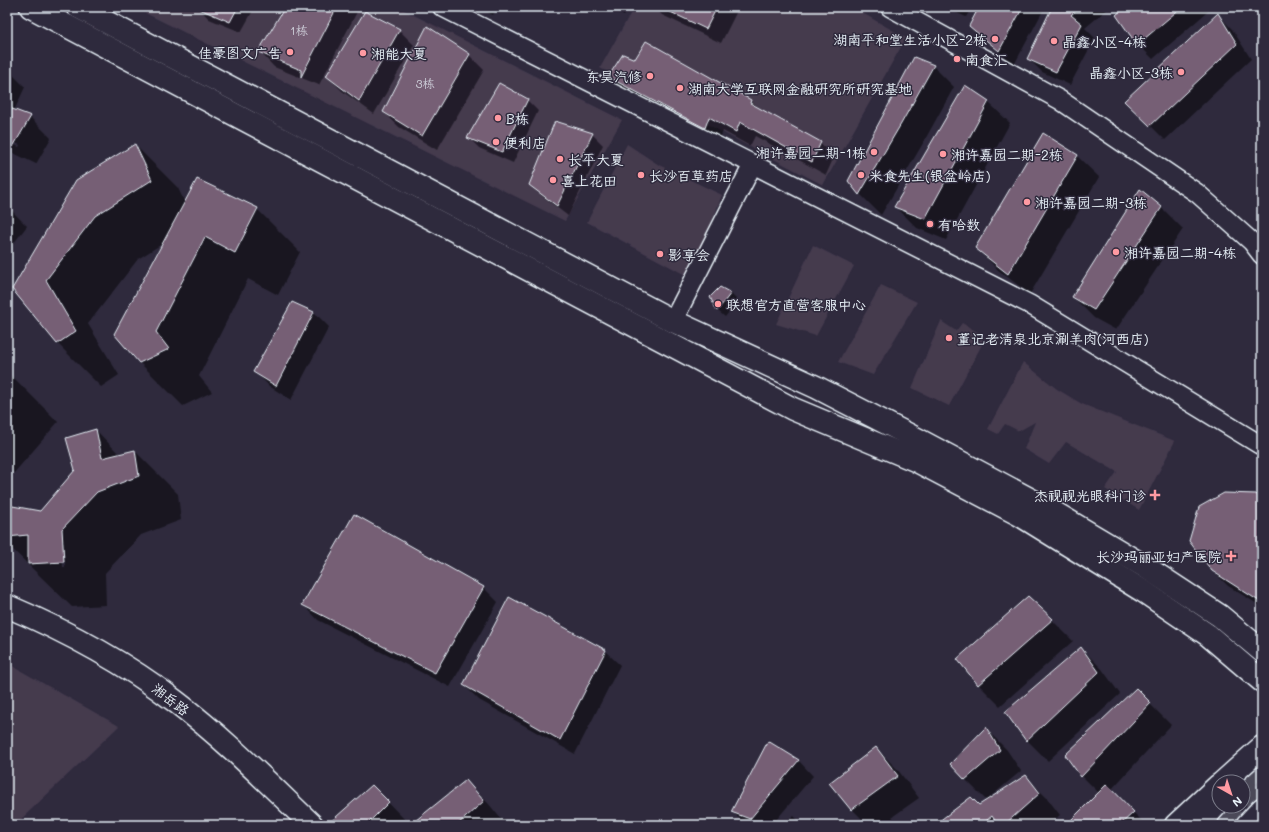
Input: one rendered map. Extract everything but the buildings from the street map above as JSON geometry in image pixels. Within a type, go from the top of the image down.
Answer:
[{"type":"main road","points":[[31,7],[793,409],[915,460],[1020,515],[1156,600],[1208,635],[1262,681]]},
{"type":"main road","points":[[78,7],[673,321],[816,387],[918,439],[1050,510],[1144,566],[1214,612],[1262,651]]},
{"type":"main road","name":"湘岳路","points":[[7,606],[103,653],[137,674],[176,702],[228,746],[312,825]]},
{"type":"main road","name":"湘岳路","points":[[7,617],[78,651],[114,671],[151,696],[206,741],[297,825]]},
{"type":"main road","points":[[1232,774],[1262,747]]},
{"type":"main road","points":[[1245,774],[1262,755]]},
{"type":"main road","points":[[1176,825],[1211,792]]},
{"type":"main road","points":[[1247,825],[1262,808]]},
{"type":"main road","points":[[1198,825],[1211,811]]},
{"type":"street","points":[[442,7],[1029,304],[1262,446]]},
{"type":"street","points":[[890,7],[1060,100],[1197,193],[1252,242],[1262,255]]},
{"type":"street","points":[[673,321],[753,164]]},
{"type":"shaded area","points":[[133,7],[398,7],[622,120],[565,221]]},
{"type":"shaded area","points":[[634,7],[852,7],[906,38],[823,185],[600,68]]},
{"type":"shaded area","points":[[627,144],[659,165],[722,195],[691,278],[587,222]]},
{"type":"shaded area","points":[[813,245],[854,266],[816,336],[776,324]]},
{"type":"shaded area","points":[[881,285],[917,302],[873,375],[838,362]]},
{"type":"shaded area","points":[[941,321],[956,331],[962,323],[986,337],[949,406],[912,388]]},
{"type":"shaded area","points":[[1023,362],[1057,389],[1082,404],[1175,441],[1139,510],[1105,489],[1117,472],[1066,442],[1049,464],[1024,449],[1035,422],[1019,431],[1005,424],[998,434],[988,429]]},
{"type":"shaded area","points":[[7,663],[119,726],[15,825],[7,825]]},
{"type":"tunnel","points":[[1250,774],[1262,761]]},
{"type":"tunnel","points":[[1251,793],[1262,781]]},
{"type":"tunnel","points":[[1222,825],[1232,814]]},
{"type":"place","name":"湖南平和堂生活小区-2栋","points":[[995,39]]},
{"type":"place","name":"晶鑫小区-4栋","points":[[1054,41]]},
{"type":"place","name":"佳豪图文广告","points":[[290,52]]},
{"type":"place","name":"湘能大夏","points":[[363,53]]},
{"type":"place","name":"南食汇","points":[[957,59]]},
{"type":"place","name":"晶鑫小区-3栋","points":[[1181,72]]},
{"type":"place","name":"东昊汽修","points":[[650,76]]},
{"type":"place","name":"湖南大学互联网金融研究所研究基地","points":[[680,88]]},
{"type":"place","name":"B栋","points":[[498,118]]},
{"type":"place","name":"便利店","points":[[496,142]]},
{"type":"place","name":"湘许嘉园二期-1栋","points":[[874,152]]},
{"type":"place","name":"湘许嘉园二期-2栋","points":[[943,154]]},
{"type":"place","name":"长平大夏","points":[[560,159]]},
{"type":"place","name":"长沙百草药店","points":[[641,175]]},
{"type":"place","name":"米食先生(银盆岭店)","points":[[861,175]]},
{"type":"place","name":"喜上花田","points":[[553,180]]},
{"type":"place","name":"湘许嘉园二期-3栋","points":[[1027,202]]},
{"type":"place","name":"有哈数","points":[[930,224]]},
{"type":"place","name":"湘许嘉园二期-4栋","points":[[1116,252]]},
{"type":"place","name":"影享会","points":[[660,254]]},
{"type":"place","name":"联想官方直营客服中心","points":[[718,304]]},
{"type":"place","name":"董记老清泉北京涮羊肉(河西店)","points":[[949,338]]},
{"type":"place","name":"杰视视光眼科门诊","points":[[1155,495]]},
{"type":"place","name":"长沙玛丽亚妇产医院","points":[[1231,556]]}]
